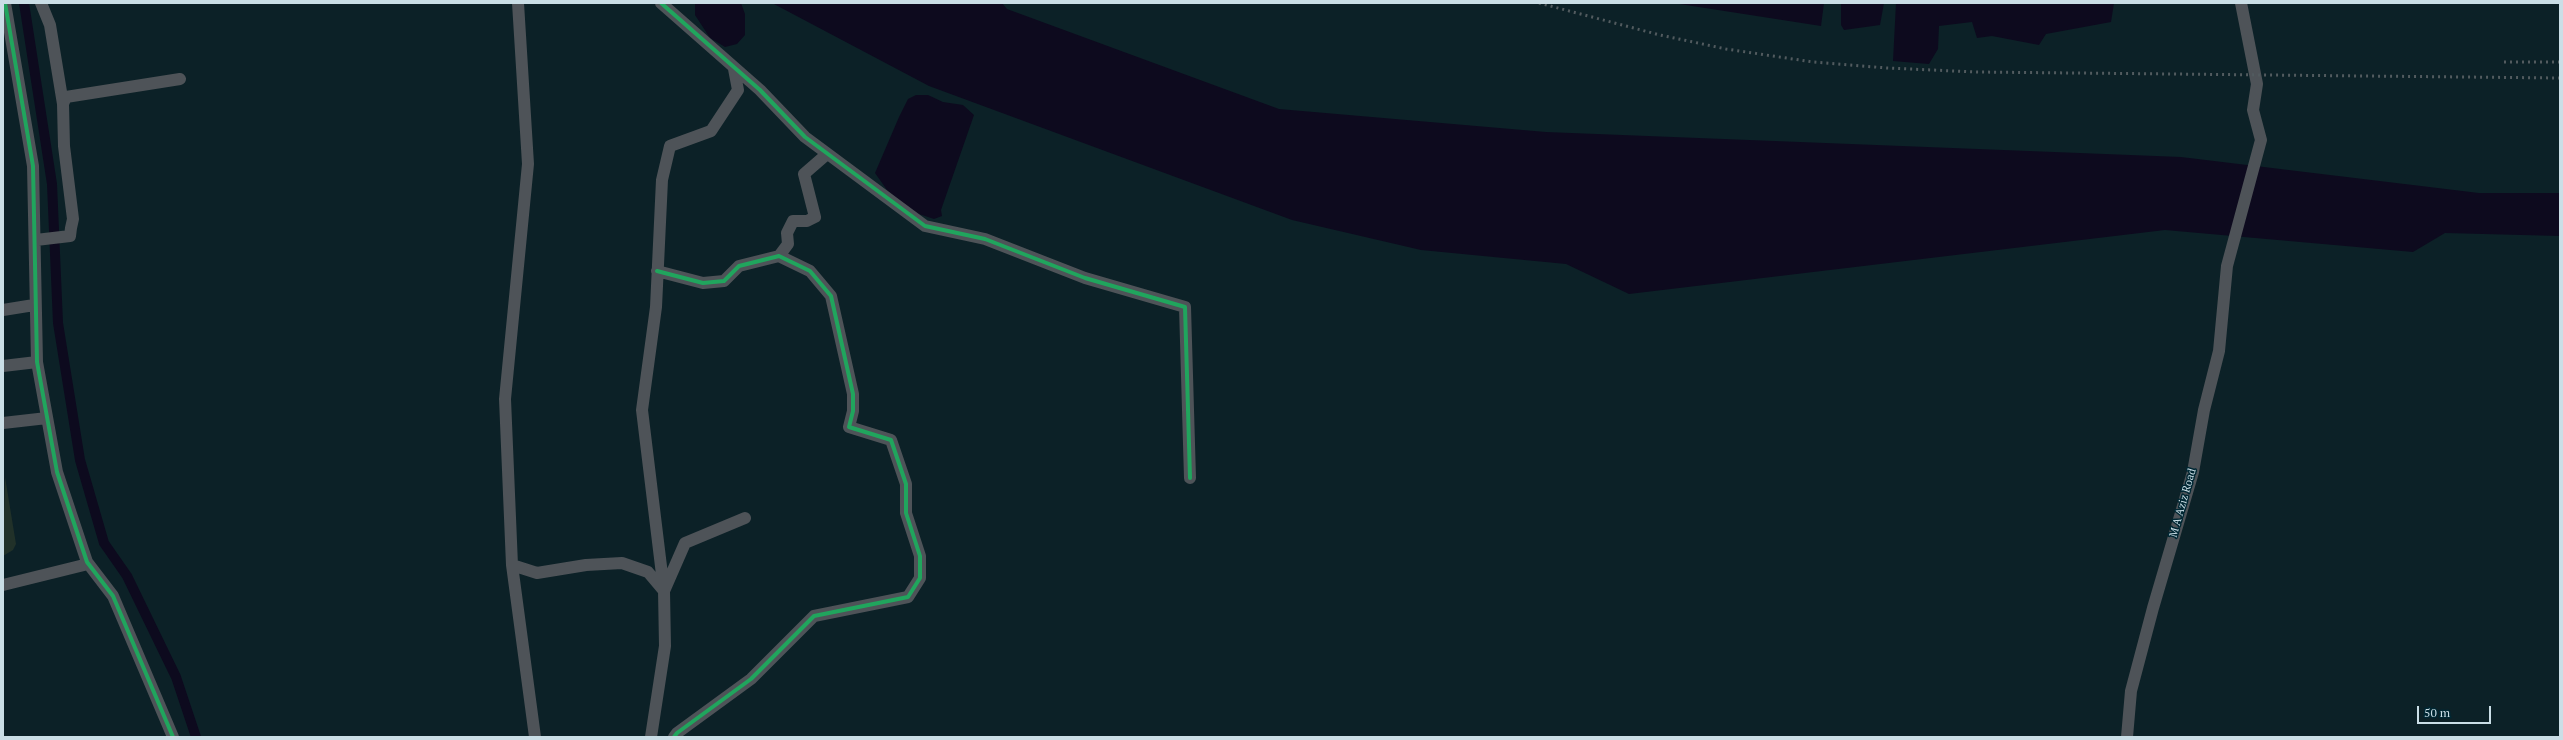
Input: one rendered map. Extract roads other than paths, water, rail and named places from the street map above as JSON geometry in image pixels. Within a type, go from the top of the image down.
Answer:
[{"type":"street","points":[[5,3],[5,21],[33,166],[39,240],[34,305],[37,362],[57,472],[88,564],[113,596],[173,737]]},
{"type":"street","points":[[39,240],[70,236],[73,219],[64,146],[63,104],[50,25],[41,3]]},
{"type":"street","points":[[518,3],[528,164],[505,399],[512,565],[535,737]]},
{"type":"street","points":[[661,3],[734,69],[760,90],[805,137],[924,226],[985,239],[1085,278],[1185,307],[1190,478]]},
{"type":"street","name":"M A Aziz Road","points":[[2127,737],[2131,690],[2193,472],[2204,410],[2219,350],[2227,266],[2261,140],[2253,110],[2256,84],[2241,3]]},
{"type":"street","points":[[651,737],[665,646],[664,591],[642,410],[656,307],[662,180],[670,146],[711,131],[738,90],[734,69]]},
{"type":"street","points":[[63,104],[66,97],[180,79]]},
{"type":"street","points":[[780,256],[788,244],[787,233],[792,221],[807,221],[815,218],[804,174],[827,154]]},
{"type":"street","points":[[657,271],[703,283],[724,281],[739,266],[780,256],[810,271],[832,296],[853,394],[854,410],[849,427],[891,440],[906,484],[906,512],[920,556],[920,578],[908,597],[814,616],[751,679],[677,733],[674,737]]},
{"type":"street","points":[[3,310],[34,305]]},
{"type":"street","points":[[3,366],[37,362]]},
{"type":"street","points":[[3,423],[47,418]]},
{"type":"street","points":[[664,591],[685,543],[745,518]]},
{"type":"street","points":[[512,565],[537,573],[586,565],[622,563],[648,572],[664,591]]},
{"type":"street","points":[[3,585],[88,564]]},
{"type":"water","points":[[695,3],[741,3],[745,14],[745,35],[737,44],[725,47],[710,38],[695,15]]},
{"type":"water","points":[[772,3],[1002,3],[1007,9],[1279,109],[1546,132],[2181,157],[2479,193],[2560,193],[2560,236],[2445,233],[2413,252],[2165,230],[1629,294],[1566,264],[1421,250],[1292,220],[929,86]]},
{"type":"water","points":[[1673,3],[1824,3],[1821,26]]},
{"type":"water","points":[[1841,3],[1884,3],[1880,25],[1844,30],[1841,25]]},
{"type":"water","points":[[1896,3],[2114,3],[2111,22],[2046,34],[2039,45],[1992,36],[1977,38],[1972,22],[1939,26],[1938,49],[1929,64],[1893,61]]},
{"type":"water","points":[[916,95],[928,95],[943,102],[963,105],[974,115],[941,210],[942,216],[934,219],[913,212],[887,190],[875,173],[908,99]]},
{"type":"waterway","points":[[24,3],[52,184],[58,323],[80,460],[104,543],[127,576],[176,677],[196,737]]},
{"type":"railway","points":[[1539,3],[1660,35],[1726,49],[1813,62],[1887,68],[1977,72],[2560,78]]},
{"type":"railway","points":[[2504,62],[2560,62]]}]
